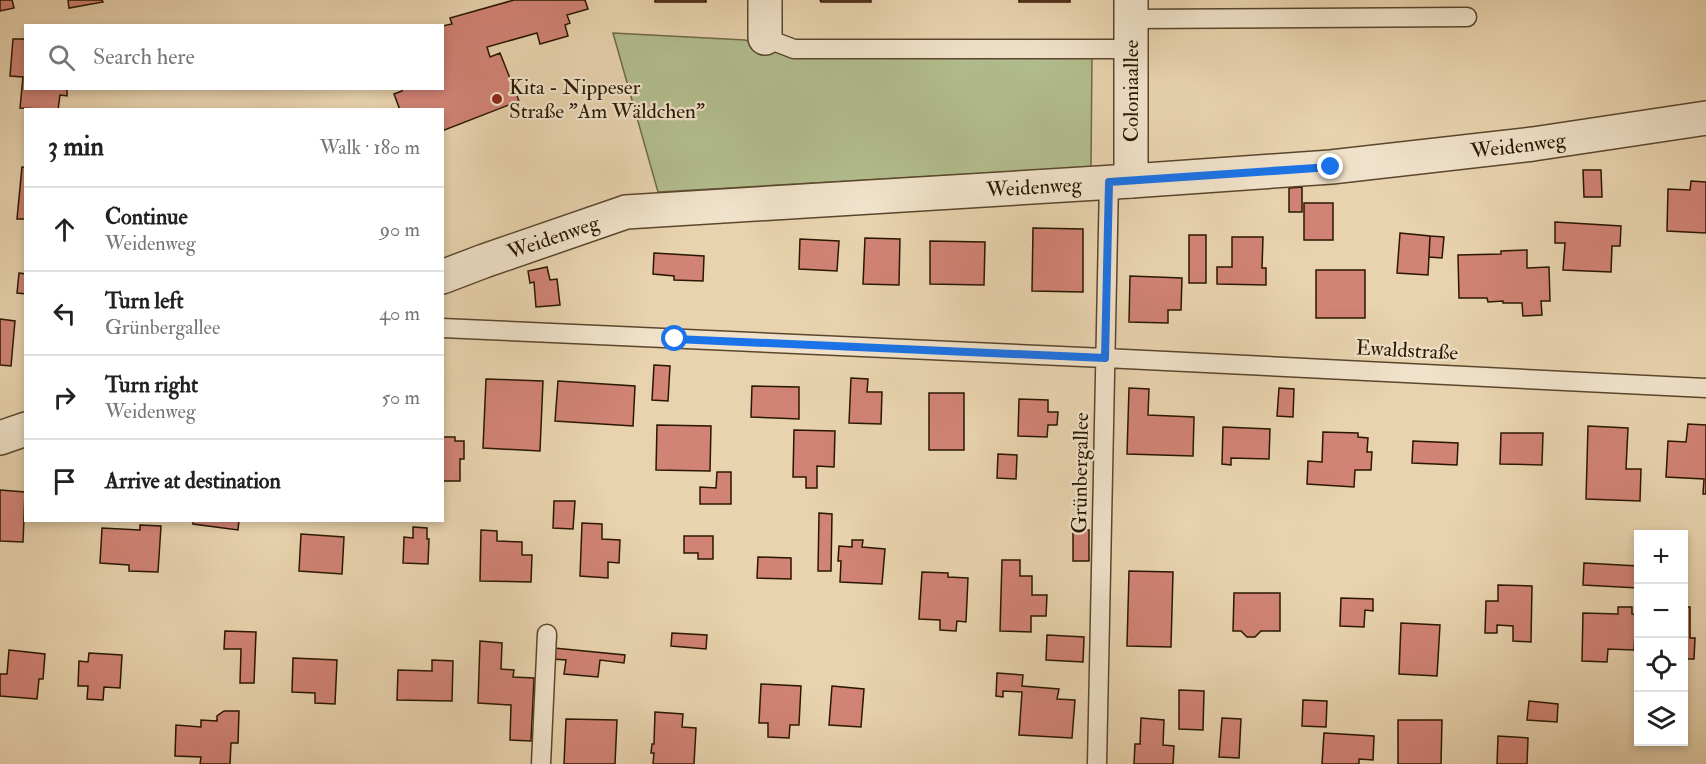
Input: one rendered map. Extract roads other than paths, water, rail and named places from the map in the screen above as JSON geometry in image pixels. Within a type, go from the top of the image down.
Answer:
[{"type":"street","points":[[765,0],[765,38]]},
{"type":"street","name":"Coloniaallee","points":[[1120,182],[1131,23]]},
{"type":"street","name":"Weidenweg","points":[[444,276],[626,212],[1331,167],[1533,144],[1706,118]]},
{"type":"street","points":[[0,438],[24,430]]},
{"type":"lane","points":[[765,38],[794,49],[1131,23],[1467,17]]},
{"type":"lane","name":"Grünbergallee","points":[[1096,764],[1105,358],[1120,182]]},
{"type":"lane","points":[[444,328],[1105,358]]},
{"type":"lane","name":"Ewaldstraße","points":[[1105,358],[1706,388]]},
{"type":"lane","points":[[541,764],[547,634]]},
{"type":"place","name":"Kita - Nippeser Straße \"Am Wäldchen\"","points":[[497,99]]}]
